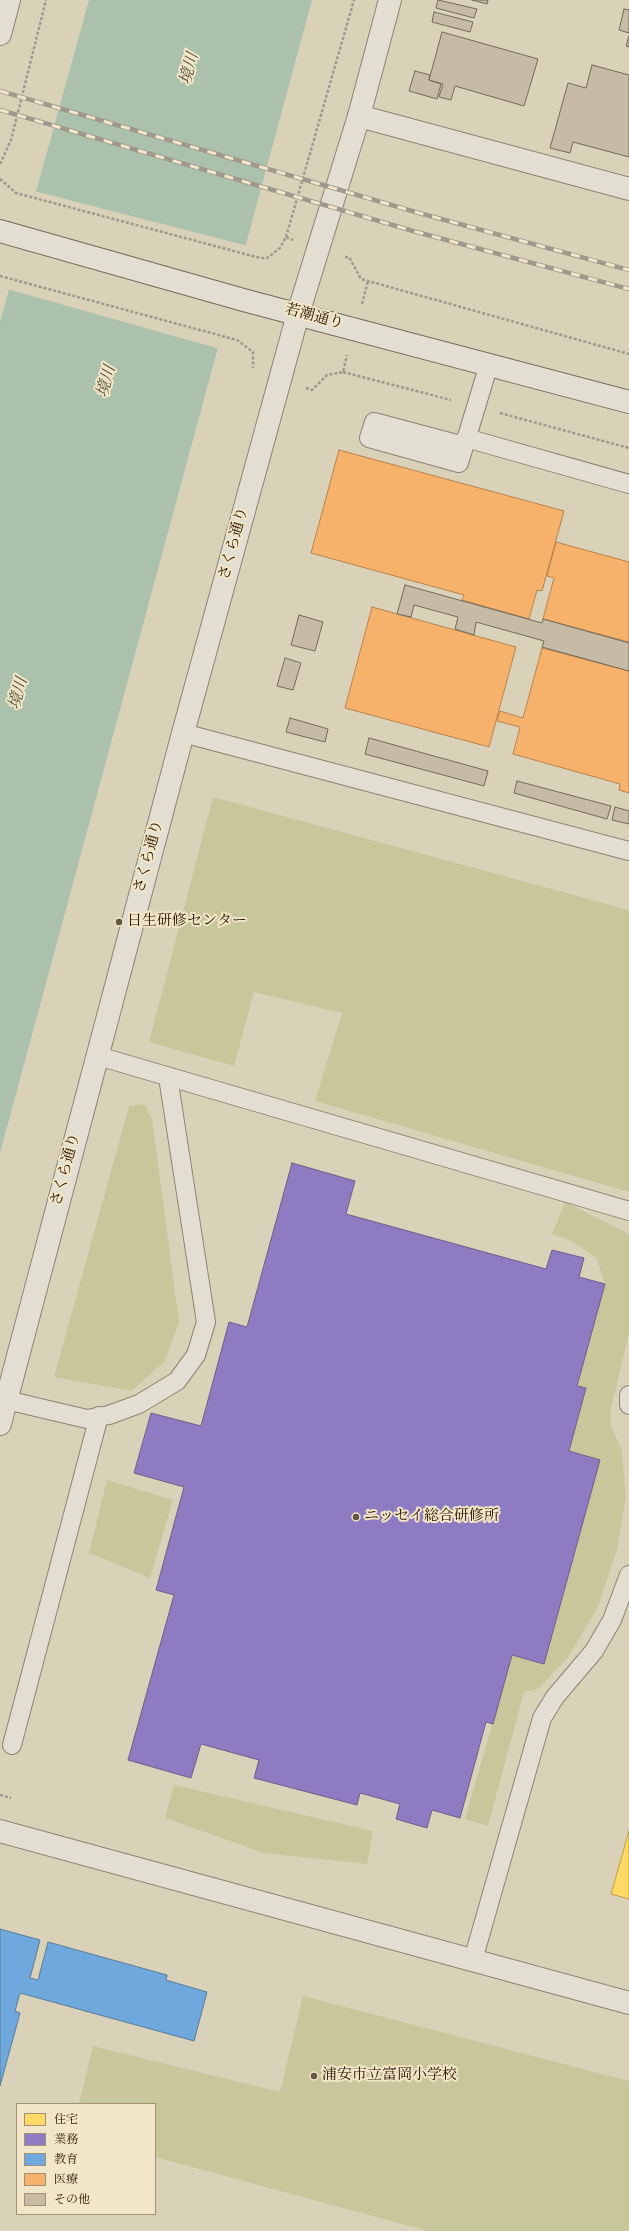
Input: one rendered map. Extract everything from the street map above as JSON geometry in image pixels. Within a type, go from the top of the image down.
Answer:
[{"type":"street","points":[[0,34],[9,0]]},
{"type":"street","name":"さくら通り","points":[[0,1424],[183,733],[298,314],[360,116],[390,0]]},
{"type":"street","points":[[360,116],[629,189]]},
{"type":"street","name":"若潮通り","points":[[1,231],[247,301],[629,402]]},
{"type":"street","points":[[0,1831],[629,2003]]},
{"type":"lane","points":[[489,364],[465,442],[629,484]]},
{"type":"lane","points":[[183,733],[629,852]]},
{"type":"lane","points":[[98,1056],[629,1210]]},
{"type":"lane","points":[[6,1400],[87,1418],[99,1416],[139,1404],[177,1381],[196,1355],[206,1322],[168,1077]]},
{"type":"lane","points":[[629,1395],[629,1405]]},
{"type":"lane","points":[[12,1745],[99,1416]]},
{"type":"lane","points":[[473,1960],[542,1718],[555,1697],[594,1651],[612,1620],[629,1575]]},
{"type":"path","points":[[0,164],[11,140],[46,0]]},
{"type":"path","points":[[286,238],[354,0]]},
{"type":"path","points":[[0,276],[237,340],[253,352],[253,370],[312,390],[327,375],[342,372],[368,281]]},
{"type":"path","points":[[0,1795],[11,1798]]},
{"type":"shaded area","points":[[213,797],[629,910],[629,1192],[315,1101],[342,1013],[254,992],[234,1066],[149,1042]]},
{"type":"shaded area","points":[[144,1104],[152,1118],[179,1322],[165,1361],[132,1391],[54,1377],[129,1106]]},
{"type":"shaded area","points":[[565,1202],[629,1234],[629,1332],[611,1409],[611,1427],[622,1450],[626,1497],[617,1550],[598,1607],[567,1659],[538,1689],[524,1692],[488,1826],[465,1819],[512,1655],[544,1664],[600,1460],[569,1451],[586,1389],[577,1386],[605,1284],[597,1259],[572,1241],[552,1234]]},
{"type":"shaded area","points":[[107,1480],[173,1500],[150,1578],[89,1553]]},
{"type":"shaded area","points":[[174,1785],[373,1831],[367,1864],[264,1853],[165,1818]]},
{"type":"shaded area","points":[[303,1996],[629,2081],[629,2231],[428,2231],[156,2157],[156,2103],[79,2103],[93,2046],[280,2092]]},
{"type":"water","name":"境川","points":[[89,0],[312,0],[0,1153],[0,322]]},
{"type":"pier","points":[[34,191],[248,246],[220,349],[7,289]]},
{"type":"building: 住宅","points":[[629,1831],[629,1899],[611,1894]]},
{"type":"building: 業務","points":[[292,1163],[355,1181],[346,1214],[546,1269],[552,1250],[584,1258],[579,1277],[605,1284],[577,1386],[586,1388],[569,1451],[600,1460],[544,1664],[512,1655],[493,1724],[486,1722],[460,1818],[432,1810],[427,1828],[396,1819],[400,1804],[360,1793],[357,1805],[254,1778],[259,1760],[201,1744],[191,1778],[128,1760],[174,1595],[156,1590],[184,1487],[134,1473],[151,1413],[201,1426],[229,1322],[247,1327]]},
{"type":"building: 教育","points":[[0,1929],[40,1940],[30,1978],[38,1980],[48,1942],[167,1975],[166,1980],[207,1992],[194,2041],[20,1993],[15,2011],[20,2013],[0,2086]]},
{"type":"building: 医療","points":[[339,450],[564,511],[542,591],[537,590],[529,619],[462,600],[464,595],[311,553]]},
{"type":"building: 医療","points":[[556,542],[629,562],[629,642],[543,619],[554,578],[547,576]]},
{"type":"building: 医療","points":[[372,607],[516,647],[489,747],[345,708]]},
{"type":"building: 医療","points":[[542,648],[629,671],[629,793],[619,790],[620,784],[513,754],[520,727],[497,721],[500,711],[523,718]]},
{"type":"building: その他","points":[[438,0],[477,9],[474,18],[436,8]]},
{"type":"building: その他","points":[[472,0],[488,0],[487,4]]},
{"type":"building: その他","points":[[624,9],[629,10],[629,33],[619,30]]},
{"type":"building: その他","points":[[434,12],[473,22],[470,32],[432,22]]},
{"type":"building: その他","points":[[442,32],[538,59],[524,106],[455,86],[451,100],[439,97],[443,84],[429,80]]},
{"type":"building: その他","points":[[629,36],[629,47],[626,46]]},
{"type":"building: その他","points":[[592,65],[629,75],[629,157],[573,142],[570,153],[550,148],[568,83],[586,88]]},
{"type":"building: その他","points":[[415,71],[430,75],[429,80],[441,84],[437,99],[409,91]]},
{"type":"building: その他","points":[[405,585],[542,623],[543,619],[629,643],[629,671],[542,647],[544,641],[476,622],[474,635],[455,629],[458,617],[414,605],[411,617],[397,614]]},
{"type":"building: その他","points":[[299,615],[323,622],[315,651],[291,645]]},
{"type":"building: その他","points":[[285,658],[301,663],[293,690],[277,686]]},
{"type":"building: その他","points":[[290,718],[328,729],[325,742],[286,732]]},
{"type":"building: その他","points":[[369,738],[488,771],[484,786],[365,754]]},
{"type":"building: その他","points":[[517,781],[611,806],[607,819],[514,793]]},
{"type":"building: その他","points":[[615,807],[629,811],[629,824],[612,820]]},
{"type":"railway","points":[[0,91],[419,213],[629,270]]},
{"type":"railway","points":[[0,110],[413,231],[629,289]]},
{"type":"place","name":"日生研修センター","points":[[119,922]]},
{"type":"place","name":"ニッセイ総合研修所","points":[[356,1517]]},
{"type":"place","name":"浦安市立富岡小学校","points":[[314,2076]]}]
